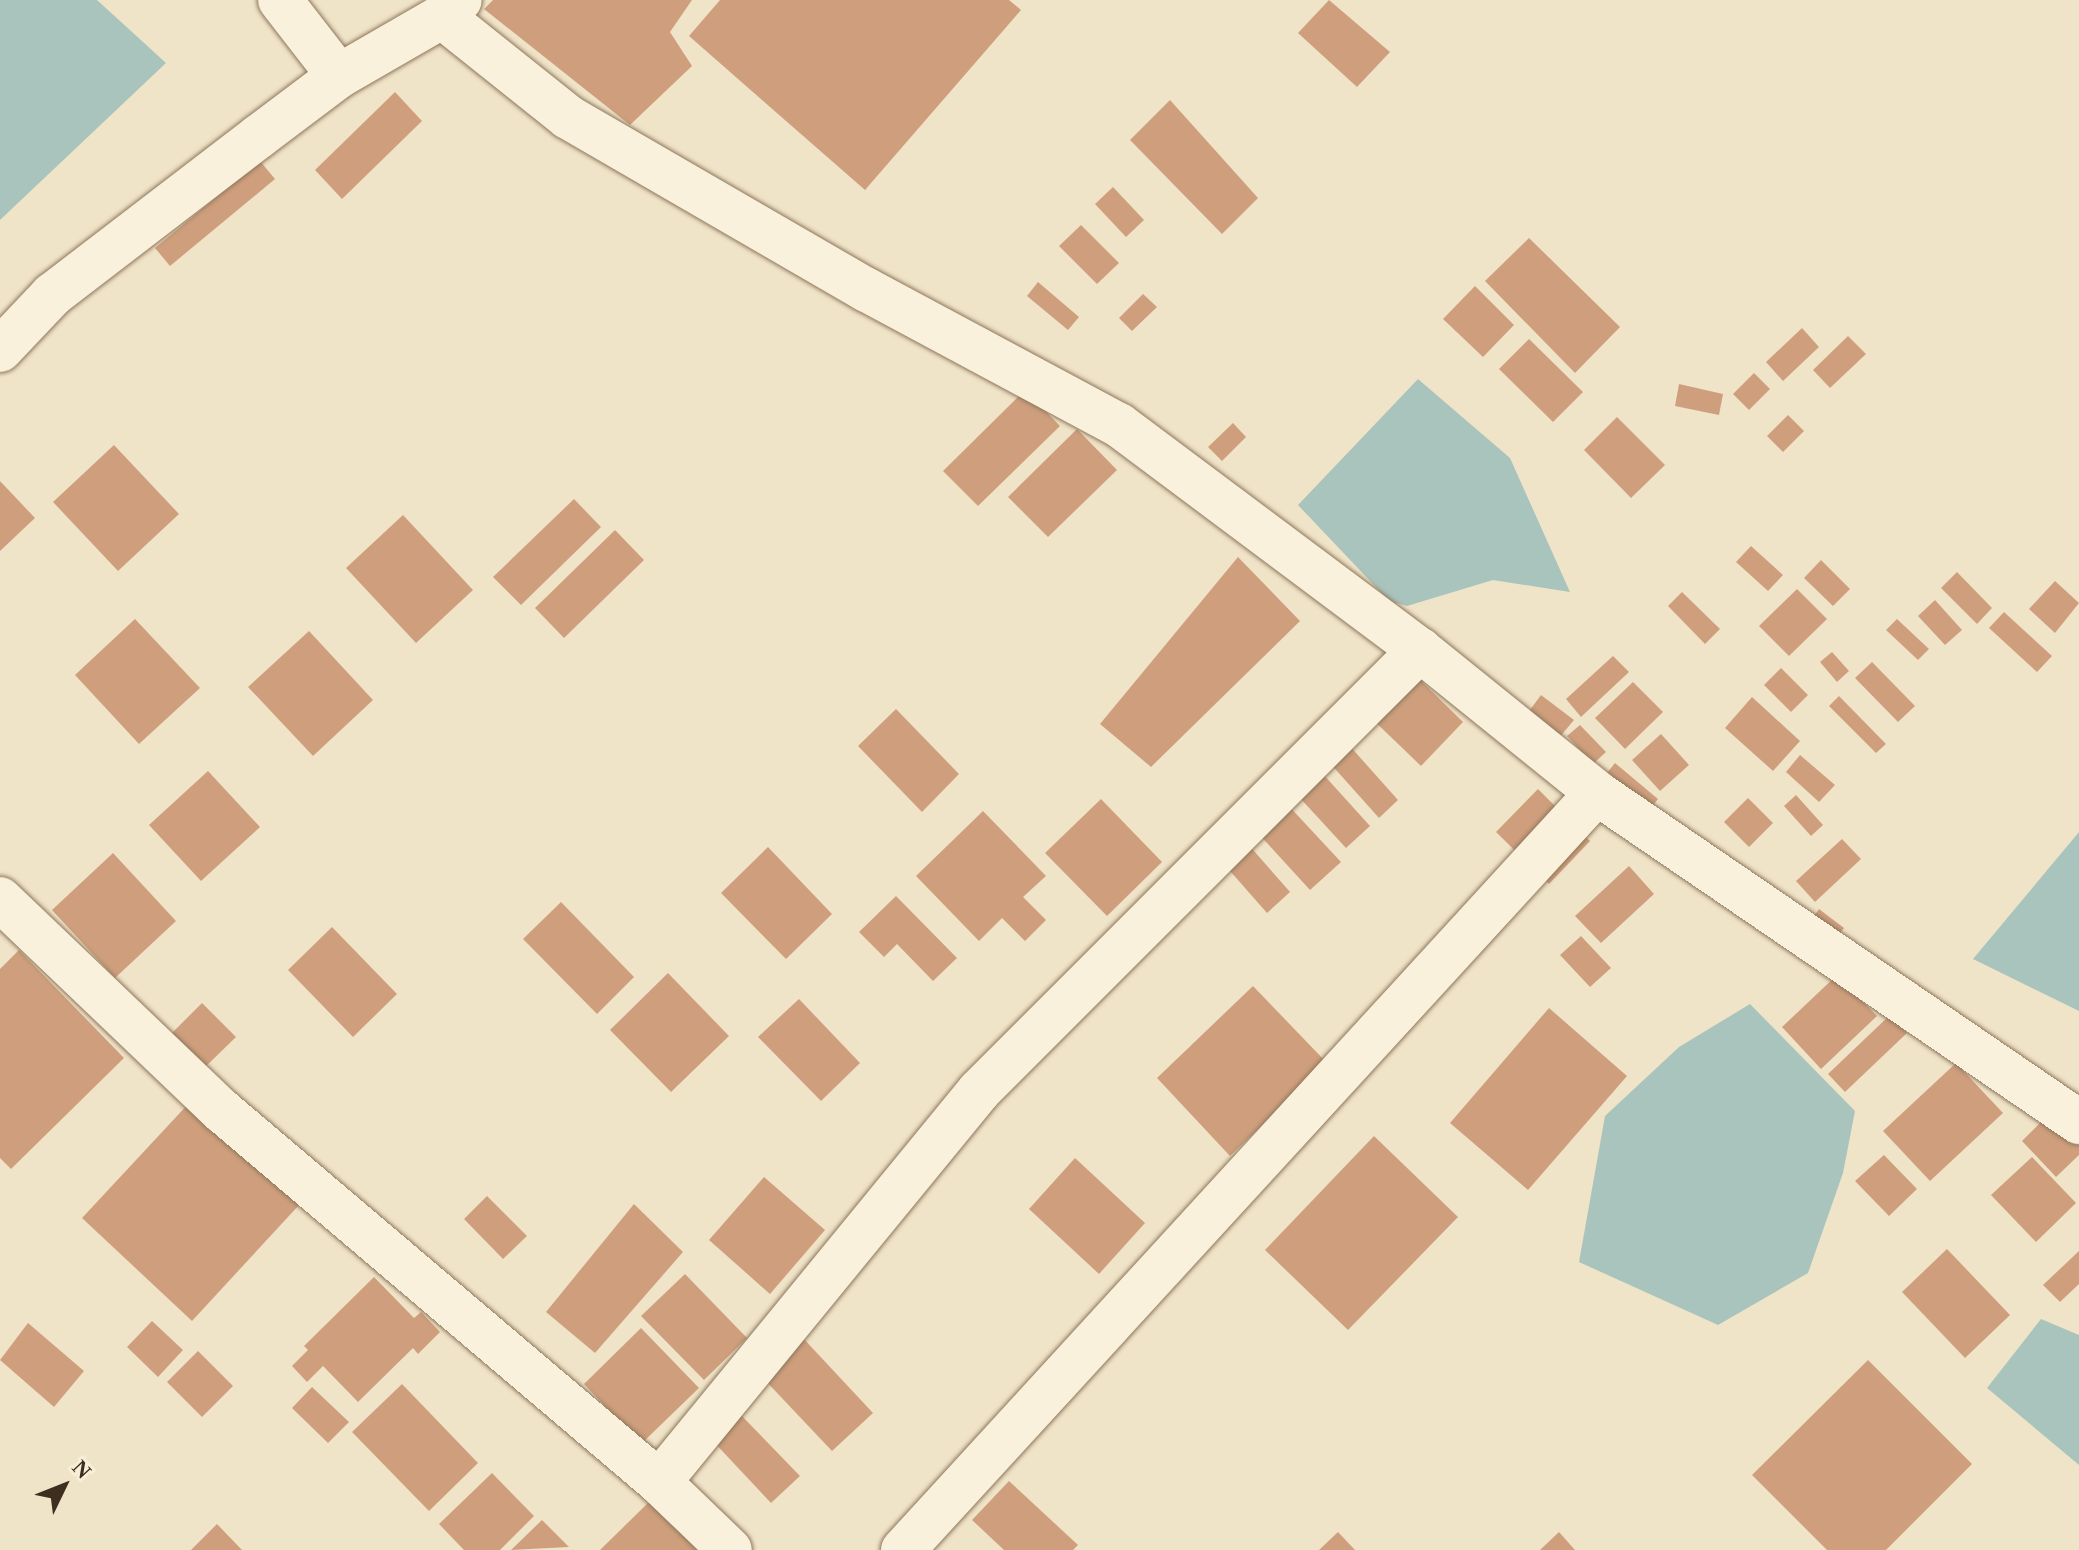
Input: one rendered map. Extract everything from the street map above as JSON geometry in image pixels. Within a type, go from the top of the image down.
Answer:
[{"type":"street","points":[[280,0],[339,76]]},
{"type":"street","points":[[0,350],[52,295],[339,76],[441,17],[457,13],[568,117],[867,290],[1119,425],[1420,650],[1597,793],[2079,1122]]},
{"type":"street","points":[[659,1482],[979,1091],[1420,650]]},
{"type":"street","points":[[903,1550],[1597,793]]},
{"type":"street","points":[[0,899],[222,1111],[659,1482],[730,1550]]},
{"type":"water","points":[[0,0],[97,0],[166,63],[0,220]]},
{"type":"water","points":[[1418,379],[1510,458],[1570,592],[1493,580],[1407,606],[1389,601],[1298,505]]},
{"type":"water","points":[[2079,832],[2079,1011],[1973,959]]},
{"type":"water","points":[[1750,1004],[1855,1111],[1843,1173],[1808,1273],[1718,1325],[1579,1262],[1605,1116],[1679,1047]]},
{"type":"water","points":[[2041,1319],[2079,1335],[2079,1465],[1987,1388]]},
{"type":"building","points":[[493,0],[692,0],[670,32],[692,66],[630,125],[484,9]]},
{"type":"building","points":[[720,0],[1009,0],[1021,10],[865,190],[689,36]]},
{"type":"building","points":[[1329,0],[1390,52],[1357,87],[1298,33]]},
{"type":"building","points":[[395,92],[422,121],[342,199],[315,170]]},
{"type":"building","points":[[1170,100],[1258,198],[1222,234],[1130,140]]},
{"type":"building","points":[[260,161],[275,179],[170,266],[155,248]]},
{"type":"building","points":[[1113,187],[1144,220],[1126,237],[1095,204]]},
{"type":"building","points":[[1081,225],[1119,263],[1097,284],[1059,246]]},
{"type":"building","points":[[1529,238],[1620,327],[1575,373],[1485,281]]},
{"type":"building","points":[[1038,282],[1079,317],[1068,330],[1027,296]]},
{"type":"building","points":[[1475,286],[1514,325],[1483,357],[1443,319]]},
{"type":"building","points":[[1143,294],[1157,307],[1132,331],[1119,318]]},
{"type":"building","points":[[1802,328],[1819,347],[1783,381],[1766,362]]},
{"type":"building","points":[[1848,336],[1866,354],[1830,388],[1813,370]]},
{"type":"building","points":[[1529,339],[1583,392],[1553,422],[1499,369]]},
{"type":"building","points":[[1754,373],[1770,389],[1749,410],[1733,394]]},
{"type":"building","points":[[1679,384],[1723,394],[1719,415],[1675,406]]},
{"type":"building","points":[[1025,390],[1060,426],[978,506],[943,471]]},
{"type":"building","points":[[1788,415],[1804,431],[1783,452],[1767,436]]},
{"type":"building","points":[[1617,417],[1665,465],[1631,498],[1584,450]]},
{"type":"building","points":[[1233,423],[1246,437],[1222,461],[1208,447]]},
{"type":"building","points":[[1077,429],[1117,470],[1048,537],[1008,497]]},
{"type":"building","points":[[114,445],[179,514],[118,571],[53,502]]},
{"type":"building","points":[[0,481],[35,518],[0,551]]},
{"type":"building","points":[[574,499],[601,527],[521,605],[493,577]]},
{"type":"building","points":[[403,515],[473,590],[416,643],[346,568]]},
{"type":"building","points":[[615,530],[644,560],[564,638],[535,608]]},
{"type":"building","points":[[1751,546],[1783,575],[1768,591],[1736,562]]},
{"type":"building","points":[[1238,557],[1300,621],[1151,767],[1100,724]]},
{"type":"building","points":[[1821,560],[1850,589],[1833,606],[1804,578]]},
{"type":"building","points":[[1957,572],[1992,608],[1977,624],[1941,588]]},
{"type":"building","points":[[2055,581],[2079,603],[2055,633],[2029,609]]},
{"type":"building","points":[[1797,589],[1827,619],[1789,656],[1759,626]]},
{"type":"building","points":[[1682,592],[1720,629],[1705,644],[1668,606]]},
{"type":"building","points":[[1935,600],[1962,630],[1945,645],[1918,616]]},
{"type":"building","points":[[2004,612],[2052,656],[2037,672],[1989,628]]},
{"type":"building","points":[[135,619],[200,688],[139,744],[75,675]]},
{"type":"building","points":[[1897,619],[1929,649],[1918,660],[1886,630]]},
{"type":"building","points":[[309,631],[373,700],[313,756],[248,687]]},
{"type":"building","points":[[1832,652],[1849,671],[1837,682],[1820,662]]},
{"type":"building","points":[[1613,656],[1629,672],[1581,717],[1566,699]]},
{"type":"building","points":[[1872,662],[1915,706],[1898,722],[1855,678]]},
{"type":"building","points":[[1781,668],[1808,695],[1791,712],[1764,685]]},
{"type":"building","points":[[1410,670],[1463,722],[1421,766],[1367,714]]},
{"type":"building","points":[[1633,682],[1663,712],[1625,749],[1595,718]]},
{"type":"building","points":[[1541,695],[1574,720],[1558,739],[1527,714]]},
{"type":"building","points":[[1839,696],[1886,744],[1876,753],[1829,706]]},
{"type":"building","points":[[1752,697],[1800,741],[1773,771],[1725,728]]},
{"type":"building","points":[[896,709],[959,774],[922,812],[858,746]]},
{"type":"building","points":[[1580,725],[1606,752],[1593,764],[1567,736]]},
{"type":"building","points":[[1661,734],[1689,765],[1660,791],[1632,760]]},
{"type":"building","points":[[1340,735],[1398,800],[1379,818],[1320,752]]},
{"type":"building","points":[[1800,755],[1835,785],[1819,802],[1786,772]]},
{"type":"building","points":[[1313,763],[1370,826],[1346,848],[1288,785]]},
{"type":"building","points":[[1615,763],[1658,799],[1650,809],[1607,773]]},
{"type":"building","points":[[208,771],[260,827],[201,881],[149,825]]},
{"type":"building","points":[[1538,789],[1590,841],[1549,884],[1496,832]]},
{"type":"building","points":[[1796,795],[1823,825],[1811,836],[1784,806]]},
{"type":"building","points":[[1748,798],[1773,823],[1749,847],[1724,822]]},
{"type":"building","points":[[1101,799],[1162,862],[1107,916],[1045,853]]},
{"type":"building","points":[[1287,804],[1341,862],[1310,890],[1257,832]]},
{"type":"building","points":[[983,811],[1046,876],[1023,897],[1046,920],[1025,941],[1002,918],[979,941],[916,876]]},
{"type":"building","points":[[1842,839],[1861,859],[1815,902],[1796,881]]},
{"type":"building","points":[[1247,843],[1290,892],[1267,913],[1223,863]]},
{"type":"building","points":[[768,847],[832,914],[786,959],[721,893]]},
{"type":"building","points":[[113,853],[176,921],[115,978],[52,910]]},
{"type":"building","points":[[1629,866],[1654,894],[1601,943],[1575,916]]},
{"type":"building","points":[[896,896],[957,958],[933,981],[897,944],[884,957],[859,932]]},
{"type":"building","points":[[561,902],[634,977],[597,1014],[523,939]]},
{"type":"building","points":[[1819,909],[1844,928],[1836,938],[1811,920]]},
{"type":"building","points":[[332,927],[397,994],[353,1037],[288,970]]},
{"type":"building","points":[[1581,936],[1611,968],[1590,987],[1560,955]]},
{"type":"building","points":[[19,950],[124,1058],[11,1169],[0,1158],[0,969]]},
{"type":"building","points":[[668,973],[729,1036],[671,1092],[610,1030]]},
{"type":"building","points":[[1837,975],[1877,1016],[1821,1069],[1782,1027]]},
{"type":"building","points":[[1253,986],[1327,1063],[1230,1156],[1157,1078]]},
{"type":"building","points":[[799,999],[860,1063],[821,1101],[758,1037]]},
{"type":"building","points":[[202,1003],[236,1037],[200,1072],[167,1038]]},
{"type":"building","points":[[1549,1008],[1627,1076],[1528,1190],[1450,1123]]},
{"type":"building","points":[[1890,1015],[1907,1033],[1845,1092],[1828,1074]]},
{"type":"building","points":[[1956,1063],[2003,1113],[1930,1181],[1883,1131]]},
{"type":"building","points":[[190,1102],[300,1204],[192,1321],[82,1218]]},
{"type":"building","points":[[2052,1111],[2079,1140],[2079,1155],[2056,1177],[2022,1141]]},
{"type":"building","points":[[1374,1136],[1458,1217],[1348,1330],[1265,1250]]},
{"type":"building","points":[[1884,1155],[1917,1189],[1889,1216],[1855,1181]]},
{"type":"building","points":[[2032,1157],[2076,1203],[2036,1242],[1991,1195]]},
{"type":"building","points":[[1075,1158],[1145,1223],[1099,1274],[1029,1209]]},
{"type":"building","points":[[764,1177],[825,1230],[770,1294],[709,1240]]},
{"type":"building","points":[[487,1196],[527,1236],[503,1259],[464,1219]]},
{"type":"building","points":[[634,1204],[683,1252],[595,1353],[546,1312]]},
{"type":"building","points":[[1947,1249],[2010,1315],[1965,1358],[1902,1292]]},
{"type":"building","points":[[2079,1251],[2079,1284],[2060,1302],[2043,1285]]},
{"type":"building","points":[[685,1274],[747,1338],[704,1380],[641,1316]]},
{"type":"building","points":[[374,1277],[414,1318],[421,1312],[440,1332],[418,1354],[413,1348],[358,1402],[323,1366],[307,1382],[292,1366],[308,1350],[304,1346]]},
{"type":"building","points":[[152,1321],[183,1350],[158,1377],[127,1347]]},
{"type":"building","points":[[28,1323],[84,1371],[54,1407],[0,1360]]},
{"type":"building","points":[[641,1328],[699,1388],[641,1444],[584,1384]]},
{"type":"building","points":[[802,1337],[873,1413],[832,1451],[761,1376]]},
{"type":"building","points":[[198,1351],[233,1386],[202,1417],[167,1382]]},
{"type":"building","points":[[1868,1360],[1972,1464],[1886,1550],[1827,1550],[1752,1475]]},
{"type":"building","points":[[402,1384],[478,1463],[429,1511],[352,1432]]},
{"type":"building","points":[[312,1387],[349,1422],[328,1443],[292,1408]]},
{"type":"building","points":[[739,1413],[800,1476],[771,1503],[711,1439]]},
{"type":"building","points":[[492,1473],[534,1516],[500,1550],[464,1550],[439,1524]]},
{"type":"building","points":[[1009,1481],[1078,1545],[1073,1550],[1004,1550],[972,1520]]},
{"type":"building","points":[[650,1501],[697,1550],[600,1550]]},
{"type":"building","points":[[542,1520],[569,1547],[511,1550]]},
{"type":"building","points":[[217,1524],[242,1550],[191,1550]]},
{"type":"building","points":[[1338,1532],[1355,1550],[1319,1550]]},
{"type":"building","points":[[1559,1532],[1575,1550],[1540,1550]]}]
